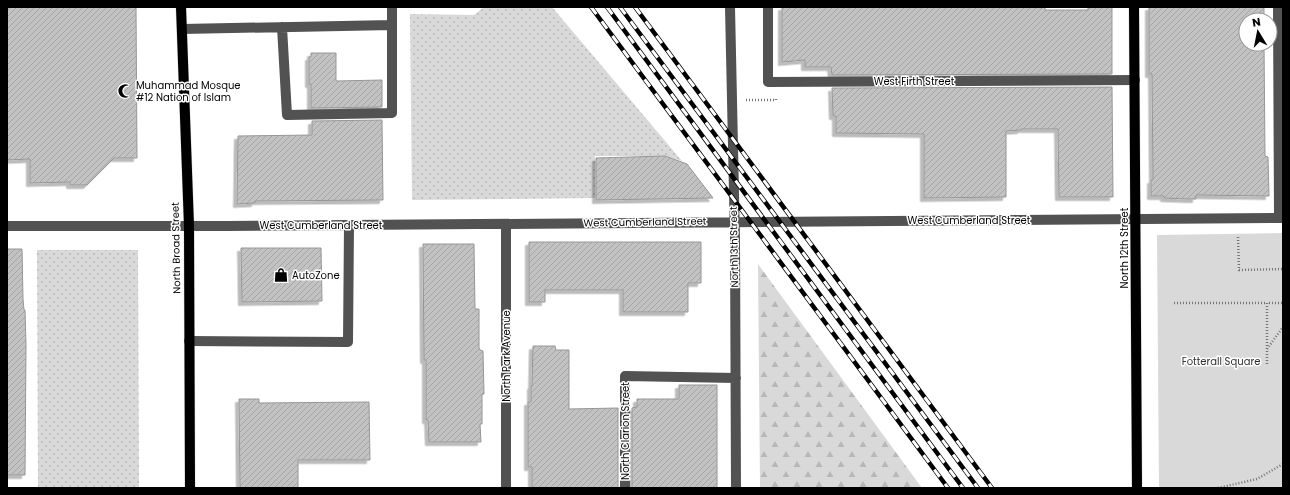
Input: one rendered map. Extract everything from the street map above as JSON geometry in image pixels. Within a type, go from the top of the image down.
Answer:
[{"type":"main road","name":"North Broad Street","points":[[182,7],[188,226],[190,488]]},
{"type":"main road","name":"North 12th Street","points":[[1134,7],[1138,488]]},
{"type":"street","points":[[282,27],[287,115],[392,113],[392,7]]},
{"type":"street","name":"North 13th Street","points":[[730,7],[736,378],[736,488]]},
{"type":"street","points":[[768,7],[768,82],[776,82]]},
{"type":"street","points":[[1278,7],[1281,218]]},
{"type":"street","points":[[182,29],[392,25]]},
{"type":"street","name":"West Firth Street","points":[[776,82],[1135,80]]},
{"type":"street","name":"West Cumberland Street","points":[[7,226],[1281,218]]},
{"type":"street","name":"North Park Avenue","points":[[506,224],[506,488]]},
{"type":"street","points":[[189,341],[348,342],[349,225]]},
{"type":"street","name":"North Clarion Street","points":[[625,488],[625,376],[736,378]]},
{"type":"path","points":[[732,100],[776,100],[776,82]]},
{"type":"path","points":[[1238,237],[1239,270],[1283,269]]},
{"type":"path","points":[[1174,303],[1283,303]]},
{"type":"path","points":[[1267,303],[1267,364]]},
{"type":"path","points":[[1267,349],[1283,327]]},
{"type":"path","points":[[1218,488],[1257,479],[1283,464]]},
{"type":"green space","points":[[484,7],[552,7],[682,161],[665,156],[595,156],[595,198],[412,200],[410,14],[474,15]]},
{"type":"green space","name":"Fotterall Square","points":[[1283,233],[1283,488],[1159,488],[1157,235]]},
{"type":"green space","points":[[37,250],[138,250],[139,488],[38,488]]},
{"type":"green space","points":[[758,264],[922,488],[760,488]]},
{"type":"building","points":[[7,7],[136,7],[137,158],[114,158],[87,185],[70,185],[70,182],[30,183],[30,159],[7,160]]},
{"type":"building","points":[[782,7],[1045,7],[1045,10],[1088,10],[1088,7],[1112,7],[1112,74],[832,75],[831,67],[805,67],[805,60],[782,62]]},
{"type":"building","points":[[1149,7],[1264,7],[1264,12],[1238,12],[1238,52],[1264,52],[1265,156],[1268,157],[1269,196],[1196,195],[1196,199],[1188,199],[1151,196],[1151,180],[1153,180],[1152,74],[1149,74]]},
{"type":"building","points":[[311,53],[336,53],[336,81],[382,80],[382,107],[311,108],[309,57],[311,57]]},
{"type":"building","points":[[1112,87],[1113,197],[1059,197],[1058,129],[1021,129],[1006,131],[1006,197],[924,198],[924,134],[836,133],[836,116],[833,116],[832,88]]},
{"type":"building","points":[[382,120],[383,200],[255,201],[255,203],[237,204],[238,136],[312,135],[312,121]]},
{"type":"building","points":[[665,156],[687,164],[713,198],[596,200],[596,158]]},
{"type":"building","points":[[529,242],[701,242],[701,283],[688,283],[688,312],[623,312],[623,290],[545,290],[545,302],[529,302]]},
{"type":"building","points":[[423,244],[474,244],[475,309],[479,309],[479,348],[483,351],[484,394],[482,394],[482,424],[480,424],[481,442],[429,442],[428,420],[426,420],[426,360],[424,360]]},
{"type":"building","name":"AutoZone","points":[[241,248],[321,248],[322,301],[242,302]]},
{"type":"building","points":[[7,249],[22,249],[26,345],[25,475],[7,475]]},
{"type":"building","points":[[533,346],[555,346],[556,350],[569,350],[569,409],[618,408],[618,488],[532,488],[532,467],[528,467],[528,402],[531,402]]},
{"type":"building","points":[[679,385],[717,385],[717,488],[632,488],[632,408],[637,407],[637,399],[679,399]]},
{"type":"building","points":[[239,399],[259,399],[259,403],[369,402],[370,460],[298,460],[298,488],[240,488]]},
{"type":"railway","points":[[591,7],[948,488]]},
{"type":"railway","points":[[607,7],[963,488]]},
{"type":"railway","points":[[620,7],[978,488]]},
{"type":"railway","points":[[635,7],[992,488]]},
{"type":"place","name":"Muhammad Mosque #12 Nation of Islam","points":[[125,91]]},
{"type":"place","name":"AutoZone","points":[[281,275]]}]
